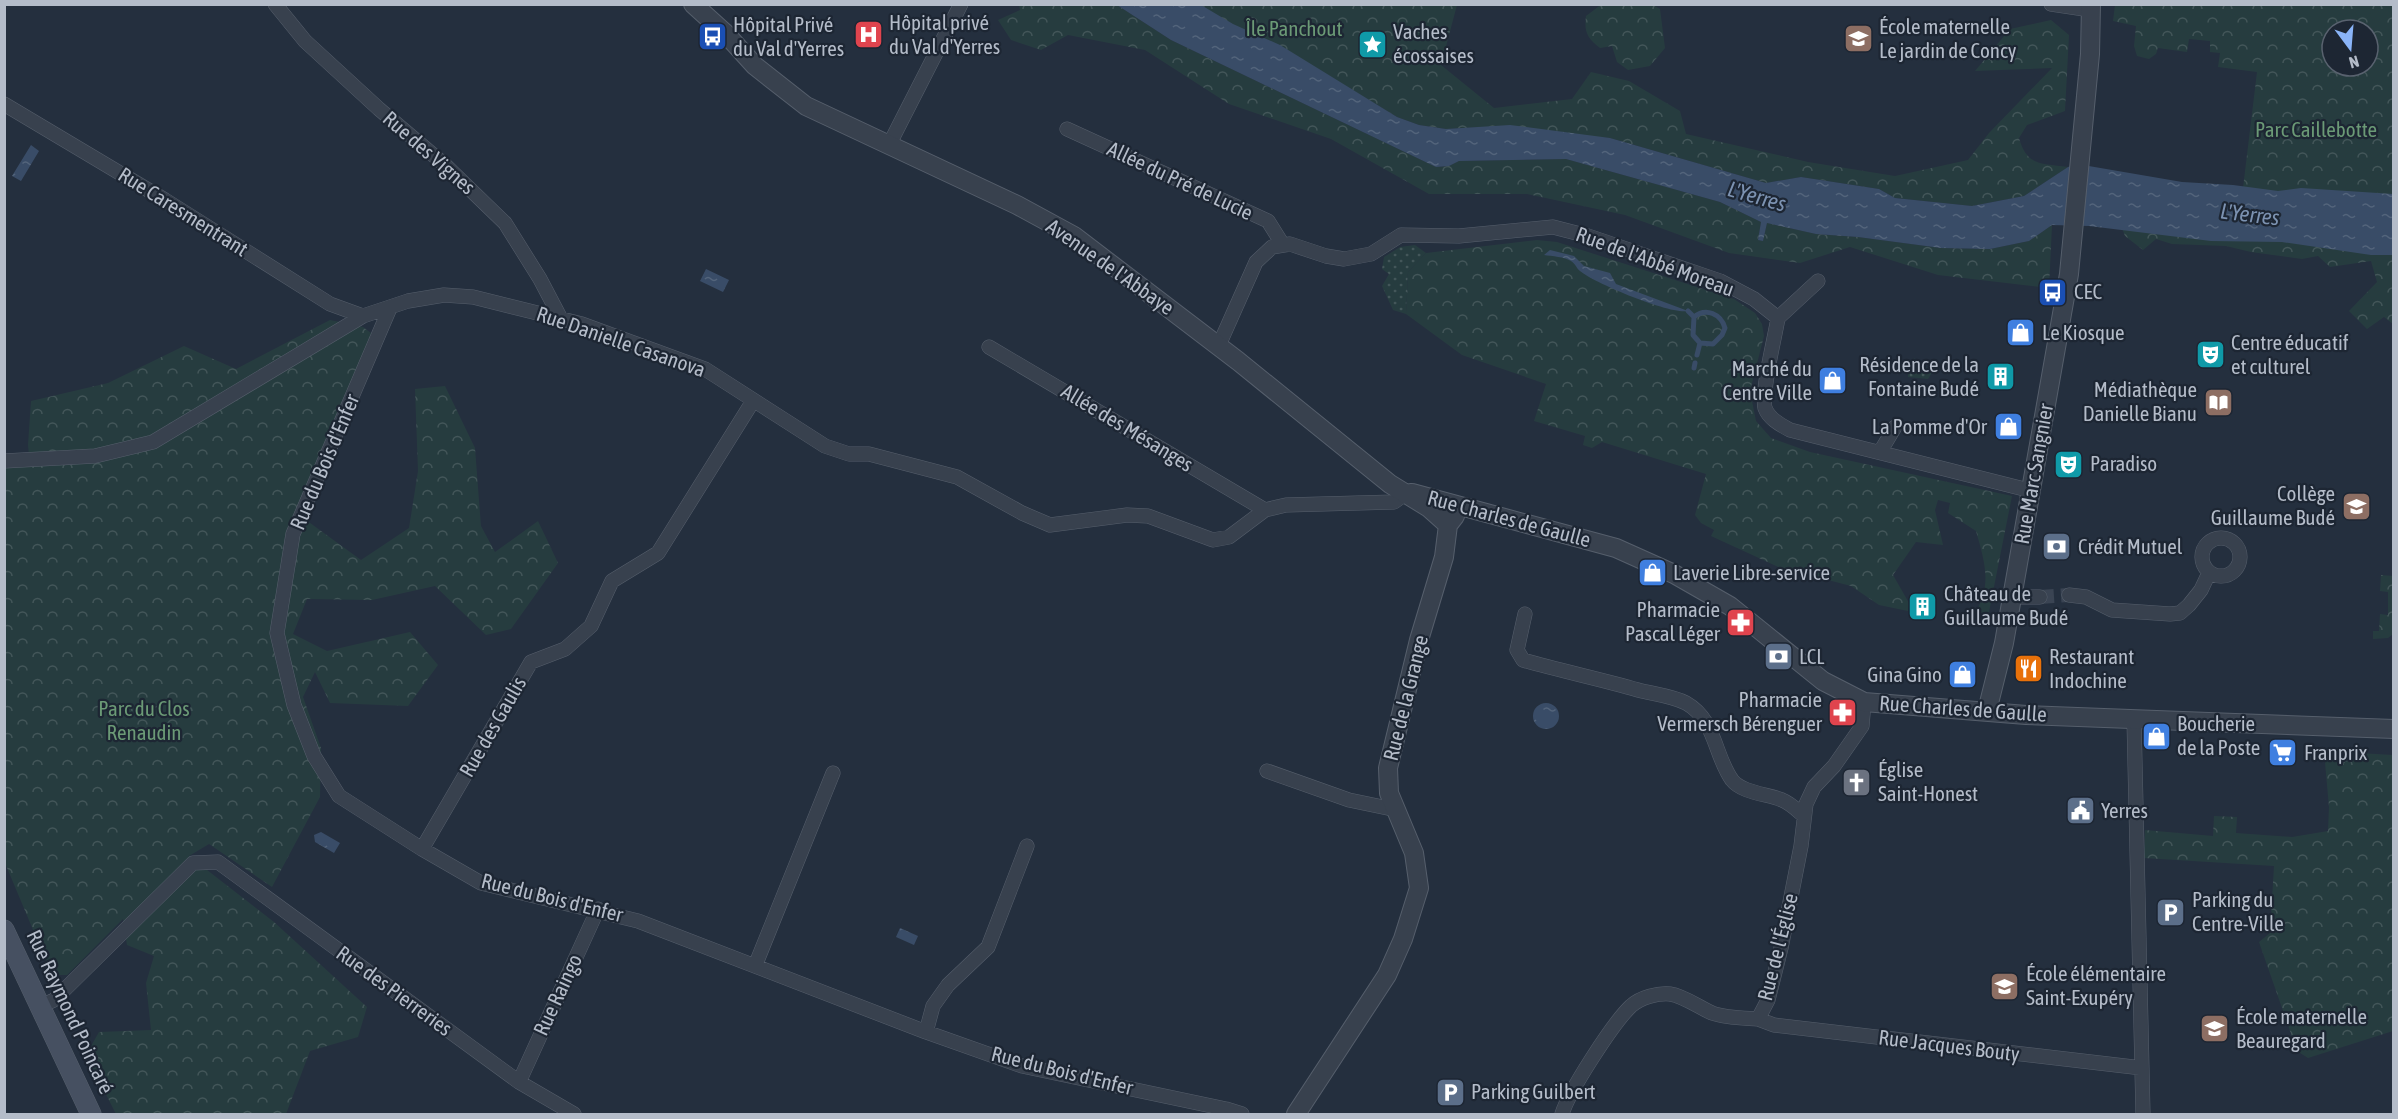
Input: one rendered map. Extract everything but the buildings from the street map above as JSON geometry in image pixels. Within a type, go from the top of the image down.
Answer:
[{"type":"main road","name":"Rue Raymond Poincaré","points":[[4,930],[91,1114]]},
{"type":"street","name":"Rue des Vignes","points":[[275,4],[305,41],[379,109],[445,165],[505,223],[540,279],[561,319]]},
{"type":"street","name":"Avenue de l'Abbaye","points":[[693,4],[726,34],[755,66],[784,91],[825,116],[1017,205],[1074,236],[1219,345],[1405,494],[1429,508],[1449,525]]},
{"type":"street","points":[[889,145],[961,4]]},
{"type":"street","points":[[2051,4],[2091,7]]},
{"type":"street","name":"Rue Marc Sangnier","points":[[1987,711],[2012,597],[2062,317],[2073,236],[2090,54],[2091,7]]},
{"type":"street","name":"Rue Caresmentrant","points":[[4,104],[165,200],[330,304],[363,316]]},
{"type":"street","name":"Allée du Pré de Lucie","points":[[1067,129],[1268,221],[1283,245]]},
{"type":"street","name":"Rue de l'Abbé Moreau","points":[[1283,245],[1290,244],[1326,256],[1344,259],[1371,254],[1401,235],[1459,236],[1553,227],[1588,236],[1720,281],[1754,298],[1778,318]]},
{"type":"street","points":[[1219,345],[1256,262],[1272,247],[1283,245]]},
{"type":"street","points":[[1818,281],[1778,318],[1766,389],[1766,409],[1775,422],[1790,430],[2032,491]]},
{"type":"street","name":"Rue Danielle Casanova","points":[[4,461],[95,456],[153,442],[363,316],[408,301],[444,295],[473,297],[582,324],[705,369],[825,446],[849,454],[869,454],[957,477],[1022,513],[1050,525],[1126,515],[1148,516],[1213,540],[1230,537],[1265,510],[1286,505],[1394,501],[1405,494]]},
{"type":"street","name":"Rue du Bois d'Enfer","points":[[390,308],[293,534],[277,633],[294,705],[314,756],[339,796],[422,849],[481,883],[598,909],[638,921],[926,1032],[1022,1066],[1242,1114]]},
{"type":"street","name":"Allée des Mésanges","points":[[989,347],[1265,510]]},
{"type":"street","name":"Rue des Gaulis","points":[[422,849],[531,662],[565,649],[591,626],[612,581],[658,553],[753,401]]},
{"type":"street","points":[[1880,452],[1895,427]]},
{"type":"street","name":"Rue Charles de Gaulle","points":[[1405,494],[1412,493],[1467,507],[1616,548],[1674,573],[1730,606],[1823,681],[1864,702],[2134,719],[2394,729]]},
{"type":"street","points":[[1449,525],[1458,513],[1467,507]]},
{"type":"street","name":"Rue de la Grange","points":[[1296,1114],[1387,975],[1419,888],[1418,867],[1389,793],[1388,768],[1419,640],[1444,557],[1449,525]]},
{"type":"street","points":[[2069,595],[2086,597],[2112,610],[2180,613],[2201,590],[2210,573]]},
{"type":"street","points":[[2012,597],[2040,597]]},
{"type":"street","points":[[1525,614],[1517,650],[1523,660],[1568,673],[1602,679],[1686,704],[1703,718],[1716,740],[1723,764],[1733,782],[1785,801],[1804,816]]},
{"type":"street","name":"Rue de l'Église","points":[[1562,1114],[1565,1104],[1581,1077],[1619,1020],[1633,1005],[1651,996],[1672,994],[1715,1014],[1758,1019],[1768,1000],[1781,948],[1802,846],[1806,804],[1814,787],[1834,766],[1862,726],[1864,702]]},
{"type":"street","points":[[2134,719],[2142,1114]]},
{"type":"street","points":[[1267,771],[1349,800],[1396,810]]},
{"type":"street","points":[[755,966],[832,774]]},
{"type":"street","points":[[926,1032],[933,1006],[948,985],[988,947],[1027,846]]},
{"type":"street","name":"Rue des Pierreries","points":[[40,1006],[54,1000],[193,863],[218,862],[519,1082],[574,1114]]},
{"type":"street","name":"Rue Raingo","points":[[519,1082],[598,909]]},
{"type":"street","name":"Rue Jacques Bouty","points":[[1758,1019],[1774,1025],[2142,1068]]},
{"type":"green space","points":[[1602,4],[1653,5],[1660,9],[1665,48],[1650,66],[1628,70],[1617,62],[1612,46],[1600,48],[1589,38],[1586,31],[1586,16]]},
{"type":"green space","points":[[1019,5],[1117,5],[1171,40],[1436,167],[1449,166],[1459,161],[1566,159],[1720,202],[1761,222],[1758,240],[1763,241],[1767,223],[1816,234],[1941,248],[1990,249],[2029,241],[2052,225],[2049,288],[1938,275],[1850,247],[1800,263],[1729,253],[1625,215],[1527,194],[1429,194],[1331,139],[1229,104],[1145,50],[1068,35],[1041,50],[1011,40],[998,20],[1020,10]]},
{"type":"green space","name":"Île Panchout","points":[[1200,5],[1457,5],[1441,65],[1494,108],[1572,99],[1591,72],[1629,81],[1680,111],[1686,134],[1808,162],[1895,176],[1968,160],[1989,133],[2052,68],[1975,71],[2010,29],[2051,20],[2069,35],[2065,111],[2027,125],[2019,138],[2026,154],[2031,159],[2043,164],[2068,167],[2024,196],[1972,206],[1895,198],[1879,189],[1801,177],[1766,183],[1610,138],[1485,127],[1446,129],[1419,125],[1397,117],[1349,88],[1222,20]]},
{"type":"green space","name":"Parc Caillebotte","points":[[2115,5],[2393,5],[2393,199],[2282,194],[2243,188],[2257,72],[2218,67],[2220,53],[2210,52],[2210,41],[2189,39],[2187,52],[2158,48],[2156,54],[2149,59],[2137,56],[2134,46],[2136,26],[2113,21]]},
{"type":"green space","points":[[2120,223],[2393,241],[2393,324],[2384,317],[2367,329],[2349,311],[2377,282],[2371,261],[2330,267],[2318,256],[2302,259],[2226,246],[2172,244],[2156,239],[2143,250],[2125,236]]},
{"type":"green space","points":[[1537,240],[1557,242],[1734,299],[1755,313],[1762,324],[1764,336],[1750,391],[1756,421],[1771,438],[1810,452],[2012,496],[1987,622],[1981,625],[1973,616],[1985,585],[1984,564],[1976,531],[1948,513],[1950,503],[1938,500],[1935,510],[1943,545],[1916,542],[1893,575],[1909,603],[1908,611],[1879,605],[1851,586],[1810,578],[1783,569],[1711,536],[1714,530],[1701,523],[1695,515],[1706,474],[1602,442],[1592,448],[1583,445],[1585,436],[1534,421],[1546,384],[1462,355],[1406,314],[1408,272],[1426,253]]},
{"type":"green space","points":[[1415,245],[1426,253],[1408,272],[1406,314],[1393,310],[1382,286],[1389,274],[1382,269],[1384,257],[1400,247]]},
{"type":"green space","name":"Parc du Clos Renaudin","points":[[330,320],[363,327],[375,336],[295,512],[361,560],[409,528],[418,471],[415,389],[445,386],[475,448],[481,526],[495,552],[538,521],[558,563],[511,629],[486,635],[435,586],[372,600],[307,599],[293,634],[327,651],[410,632],[438,665],[408,706],[330,703],[315,672],[303,697],[321,748],[320,797],[272,887],[209,844],[189,856],[274,922],[367,1007],[358,1037],[310,1051],[286,1114],[116,1114],[86,1055],[99,1032],[151,1030],[146,983],[154,956],[127,945],[123,919],[67,975],[52,975],[5,863],[5,467],[30,465],[28,445],[31,401],[108,383],[184,346],[236,369]]},
{"type":"green space","points":[[1914,358],[1922,367],[1933,371],[1928,379],[1908,377],[1908,368]]},
{"type":"green space","points":[[2381,575],[2393,576],[2393,634],[2388,638],[2373,639],[2373,631],[2379,631],[2380,614],[2388,615],[2388,592],[2380,591]]},
{"type":"green space","points":[[2324,751],[2393,755],[2393,1031],[2308,1058],[2297,1051],[2259,942],[2270,933],[2274,866],[2144,858],[2145,830],[2213,836],[2214,816],[2237,817],[2236,833],[2292,837],[2328,831],[2329,807]]},
{"type":"water","name":"L'Yerres","points":[[1117,5],[1201,5],[1233,24],[1280,45],[1397,117],[1419,125],[1446,129],[1510,125],[1610,138],[1766,183],[1801,177],[1879,189],[1895,198],[1972,206],[2024,196],[2068,167],[2077,164],[2182,182],[2278,191],[2301,188],[2393,194],[2393,255],[2371,255],[2282,242],[2211,241],[2089,226],[2052,225],[2029,241],[1990,249],[1941,248],[1816,234],[1767,223],[1763,241],[1758,240],[1761,222],[1720,202],[1566,159],[1459,161],[1449,166],[1436,167],[1171,40]]},
{"type":"water","points":[[31,145],[39,151],[21,181],[12,176]]},
{"type":"water","points":[[1550,250],[1574,256],[1584,266],[1610,273],[1616,284],[1688,311],[1666,308],[1616,290],[1588,276],[1568,260],[1544,255]]},
{"type":"water","points":[[706,269],[729,280],[723,292],[700,281]]},
{"type":"water","points":[[1546,703],[1555,707],[1559,716],[1555,725],[1546,729],[1537,725],[1533,716],[1537,707]]},
{"type":"water","points":[[321,832],[340,843],[334,853],[315,842],[314,835]]},
{"type":"water","points":[[900,928],[918,936],[914,945],[896,937]]},
{"type":"waterway","points":[[1688,311],[1694,317],[1693,335],[1700,343],[1697,355]]},
{"type":"waterway","points":[[1694,317],[1708,312],[1717,316],[1725,328],[1713,344],[1700,343]]},
{"type":"waterway","points":[[1694,368],[1695,363]]},
{"type":"tunnel","points":[[2040,597],[2069,595]]},
{"type":"place","name":"Hôpital privé du Val d'Yerres","points":[[868,35]]},
{"type":"place","name":"Hôpital Privé du Val d'Yerres","points":[[712,37]]},
{"type":"place","name":"École maternelle Le jardin de Concy","points":[[1858,39]]},
{"type":"place","name":"Vaches écossaises","points":[[1372,44]]},
{"type":"place","name":"CEC","points":[[2053,292]]},
{"type":"place","name":"Le Kiosque","points":[[2021,333]]},
{"type":"place","name":"Centre éducatif et culturel","points":[[2210,355]]},
{"type":"place","name":"Résidence de la Fontaine Budé","points":[[2000,377]]},
{"type":"place","name":"Marché du Centre Ville","points":[[1833,381]]},
{"type":"place","name":"Médiathèque Danielle Bianu","points":[[2218,402]]},
{"type":"place","name":"La Pomme d'Or","points":[[2008,427]]},
{"type":"place","name":"Paradiso","points":[[2069,464]]},
{"type":"place","name":"Collège Guillaume Budé","points":[[2356,506]]},
{"type":"place","name":"Crédit Mutuel","points":[[2057,547]]},
{"type":"place","name":"Laverie Libre-service","points":[[1652,573]]},
{"type":"place","name":"Château de Guillaume Budé","points":[[1923,606]]},
{"type":"place","name":"Pharmacie Pascal Léger","points":[[1741,622]]},
{"type":"place","name":"LCL","points":[[1778,657]]},
{"type":"place","name":"Restaurant Indochine","points":[[2028,669]]},
{"type":"place","name":"Gina Gino","points":[[1963,675]]},
{"type":"place","name":"Pharmacie Vermersch Bérenguer","points":[[1843,712]]},
{"type":"place","name":"Boucherie de la Poste","points":[[2156,736]]},
{"type":"place","name":"Franprix","points":[[2283,753]]},
{"type":"place","name":"Église Saint-Honest","points":[[1857,782]]},
{"type":"place","name":"Yerres","points":[[2080,811]]},
{"type":"place","name":"Parking du Centre-Ville","points":[[2171,912]]},
{"type":"place","name":"École élémentaire Saint-Exupéry","points":[[2005,986]]},
{"type":"place","name":"École maternelle Beauregard","points":[[2215,1029]]},
{"type":"place","name":"Parking Guilbert","points":[[1450,1092]]}]
